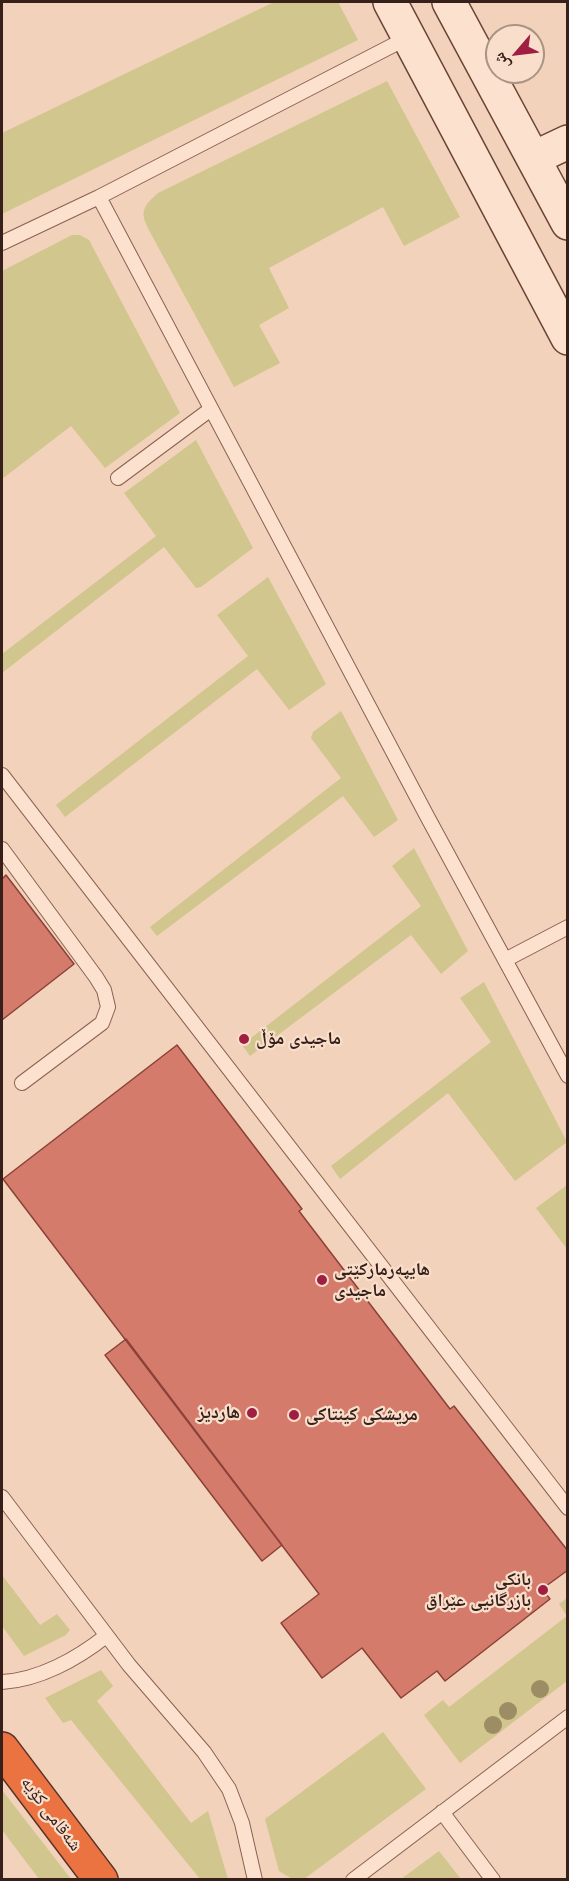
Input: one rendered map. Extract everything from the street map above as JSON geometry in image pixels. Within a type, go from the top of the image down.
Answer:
[{"type":"highway","name":"شەقامی کۆیە","points":[[2,1749],[100,1880]]},
{"type":"street","points":[[390,2],[567,338]]},
{"type":"street","points":[[449,2],[534,158],[567,224]]},
{"type":"street","points":[[534,158],[567,142]]},
{"type":"lane","points":[[2,243],[99,196],[409,37]]},
{"type":"lane","points":[[99,196],[567,1076]]},
{"type":"lane","points":[[118,478],[211,409]]},
{"type":"lane","points":[[2,775],[567,1508]]},
{"type":"lane","points":[[2,849],[96,976],[104,990],[108,1007],[102,1023],[22,1083]]},
{"type":"lane","points":[[505,960],[567,927]]},
{"type":"lane","points":[[2,1497],[106,1636],[204,1752],[229,1789],[242,1824],[255,1880]]},
{"type":"lane","points":[[2,1682],[17,1681],[64,1662],[90,1649],[106,1636]]},
{"type":"lane","points":[[353,1880],[567,1717]]},
{"type":"lane","points":[[442,1812],[494,1880]]},
{"type":"shaded area","points":[[274,2],[338,2],[358,40],[2,214],[2,133]]},
{"type":"shaded area","points":[[387,81],[460,217],[404,246],[383,207],[269,268],[289,308],[259,325],[280,363],[234,387],[147,225],[144,215],[145,207],[158,193]]},
{"type":"shaded area","points":[[72,235],[80,235],[89,240],[180,413],[105,468],[71,426],[2,479],[2,271]]},
{"type":"shaded area","points":[[196,440],[253,548],[201,587],[196,588],[164,547],[2,673],[2,654],[156,536],[124,493]]},
{"type":"shaded area","points":[[268,577],[326,684],[289,710],[257,669],[65,817],[56,805],[248,656],[217,615]]},
{"type":"shaded area","points":[[341,711],[398,820],[374,837],[343,796],[157,936],[150,927],[341,778],[311,738],[313,732]]},
{"type":"shaded area","points":[[414,848],[468,951],[441,974],[411,935],[250,1056],[242,1045],[421,906],[392,866]]},
{"type":"shaded area","points":[[484,982],[567,1142],[515,1181],[448,1093],[340,1179],[331,1166],[491,1042],[460,998]]},
{"type":"shaded area","points":[[567,1185],[567,1249],[536,1208]]},
{"type":"shaded area","points":[[2,1575],[40,1625],[57,1614],[70,1630],[66,1635],[24,1656],[2,1626]]},
{"type":"shaded area","points":[[567,1598],[567,1616],[559,1604]]},
{"type":"shaded area","points":[[567,1616],[567,1681],[460,1763],[424,1715],[443,1700],[449,1707]]},
{"type":"shaded area","points":[[101,1670],[113,1686],[97,1701],[191,1823],[208,1811],[228,1879],[200,1879],[71,1720],[63,1723],[45,1698]]},
{"type":"shaded area","points":[[383,1732],[426,1789],[304,1879],[292,1879],[279,1871],[265,1819]]},
{"type":"shaded area","points":[[2,1790],[71,1879],[39,1879],[2,1830]]},
{"type":"shaded area","points":[[439,1851],[461,1879],[401,1879]]},
{"type":"building","points":[[6,875],[74,964],[2,1020],[2,879]]},
{"type":"building","points":[[177,1045],[302,1209],[299,1211],[450,1409],[454,1406],[568,1551],[568,1570],[542,1589],[550,1599],[445,1681],[437,1671],[401,1698],[362,1648],[322,1678],[281,1623],[319,1594],[3,1179]]},
{"type":"building","points":[[126,1339],[282,1545],[262,1561],[105,1355]]},
{"type":"place","name":"ماجیدی مۆڵ","points":[[244,1039]]},
{"type":"place","name":"هایپەرمارکێتی ماجیدی","points":[[322,1280]]},
{"type":"place","name":"هاردیز","points":[[252,1413]]},
{"type":"place","name":"مریشکی کینتاکی","points":[[294,1415]]},
{"type":"place","name":"بانکی بازرگانیی عێراق","points":[[543,1590]]}]
